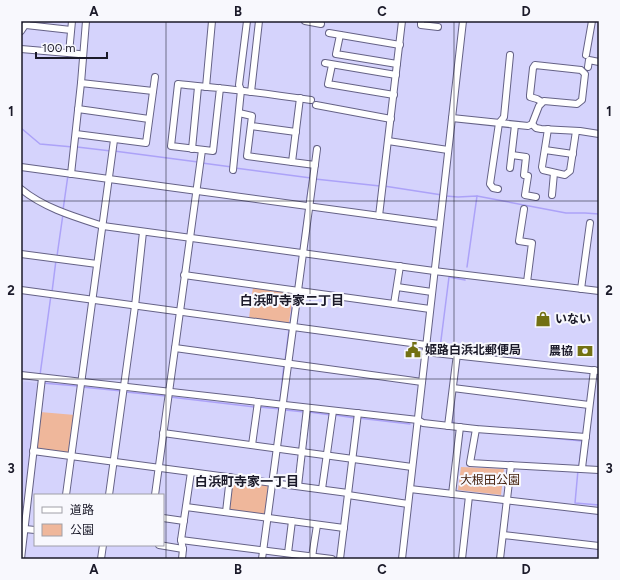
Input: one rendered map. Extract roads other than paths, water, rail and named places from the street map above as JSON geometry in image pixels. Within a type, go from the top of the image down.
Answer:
[{"type":"street","points":[[69,53],[72,21]]},
{"type":"street","points":[[71,174],[86,21]]},
{"type":"street","points":[[206,87],[212,21]]},
{"type":"street","points":[[233,170],[241,90],[239,85],[247,21]]},
{"type":"street","points":[[251,92],[259,21]]},
{"type":"street","points":[[305,21],[321,24]]},
{"type":"street","points":[[379,216],[402,21]]},
{"type":"street","points":[[421,21],[421,24],[438,27]]},
{"type":"street","points":[[402,559],[463,21]]},
{"type":"street","points":[[586,55],[592,21]]},
{"type":"street","points":[[21,31],[27,23],[71,30]]},
{"type":"street","points":[[329,33],[400,45]]},
{"type":"street","points":[[340,35],[336,54],[397,64]]},
{"type":"street","points":[[21,49],[79,54]]},
{"type":"street","points":[[498,189],[493,188],[490,184],[499,123],[504,117],[510,55]]},
{"type":"street","points":[[588,67],[589,60],[599,62]]},
{"type":"street","points":[[394,95],[328,84],[328,64],[396,75]]},
{"type":"street","points":[[452,118],[528,126],[532,124],[539,106],[544,101],[577,104],[580,102],[582,100],[584,74],[581,70],[535,66],[532,68],[530,98],[537,99],[542,102]]},
{"type":"street","points":[[76,134],[146,143],[155,77]]},
{"type":"street","points":[[81,83],[153,91]]},
{"type":"street","points":[[220,88],[213,151],[171,146],[178,84],[198,87],[206,87],[220,88],[241,90],[310,100]]},
{"type":"street","points":[[192,149],[198,87]]},
{"type":"street","points":[[292,162],[300,98]]},
{"type":"street","points":[[316,105],[391,119]]},
{"type":"street","points":[[78,109],[149,119]]},
{"type":"street","points":[[239,114],[252,116],[247,156],[315,165]]},
{"type":"street","points":[[532,124],[536,128],[599,134]]},
{"type":"street","points":[[510,168],[515,125]]},
{"type":"street","points":[[251,126],[296,132]]},
{"type":"street","points":[[548,129],[542,167],[543,170],[565,175],[570,171],[576,131]]},
{"type":"street","points":[[66,494],[110,179],[114,140]]},
{"type":"street","points":[[388,141],[448,150]]},
{"type":"street","points":[[262,559],[283,405],[285,363],[293,327],[317,149]]},
{"type":"street","points":[[155,494],[202,150]]},
{"type":"street","points":[[545,150],[573,154]]},
{"type":"street","points":[[512,155],[526,157],[524,175],[528,176],[525,194],[536,197]]},
{"type":"street","points":[[21,168],[439,224]]},
{"type":"street","points":[[552,195],[554,173]]},
{"type":"street","points":[[21,189],[62,212],[103,226],[434,271],[599,291]]},
{"type":"street","points":[[524,209],[520,241],[532,243],[527,282]]},
{"type":"street","points":[[581,289],[590,223]]},
{"type":"street","points":[[109,494],[135,306],[143,232]]},
{"type":"street","points":[[21,254],[97,264]]},
{"type":"street","points":[[394,304],[400,266]]},
{"type":"street","points":[[184,275],[430,309]]},
{"type":"street","points":[[397,287],[432,292]]},
{"type":"street","points":[[21,290],[293,327],[456,354],[596,370],[582,468]]},
{"type":"street","points":[[175,348],[422,382]]},
{"type":"street","points":[[448,426],[456,354]]},
{"type":"street","points":[[21,375],[81,385],[124,387],[333,411],[358,417],[418,420],[423,423],[476,429],[586,437]]},
{"type":"street","points":[[22,559],[41,385],[40,377]]},
{"type":"street","points":[[453,388],[590,405]]},
{"type":"street","points":[[252,445],[258,402]]},
{"type":"street","points":[[298,486],[307,408]]},
{"type":"street","points":[[322,489],[333,411]]},
{"type":"street","points":[[340,559],[358,417]]},
{"type":"street","points":[[452,494],[460,427]]},
{"type":"street","points":[[476,429],[470,463],[599,470]]},
{"type":"street","points":[[163,433],[412,466]]},
{"type":"street","points":[[33,451],[322,489],[408,504]]},
{"type":"street","points":[[500,559],[511,465]]},
{"type":"street","points":[[182,559],[183,549],[181,540],[191,472]]},
{"type":"street","points":[[226,512],[230,477]]},
{"type":"street","points":[[410,489],[599,511]]},
{"type":"street","points":[[462,559],[468,496]]},
{"type":"street","points":[[186,507],[344,528]]},
{"type":"street","points":[[164,518],[184,521]]},
{"type":"street","points":[[288,553],[292,521]]},
{"type":"street","points":[[312,557],[317,524]]},
{"type":"street","points":[[25,529],[34,530]]},
{"type":"street","points":[[503,535],[599,546]]},
{"type":"street","points":[[181,540],[332,559]]},
{"type":"street","points":[[101,559],[103,546]]},
{"type":"street","points":[[164,546],[183,549]]},
{"type":"street","points":[[278,559],[279,552]]},
{"type":"waterway","points":[[21,128],[40,144],[73,147]]},
{"type":"waterway","points":[[77,147],[111,151]]},
{"type":"waterway","points":[[114,151],[198,162]]},
{"type":"waterway","points":[[202,163],[232,167]]},
{"type":"waterway","points":[[235,168],[311,178]]},
{"type":"waterway","points":[[63,210],[68,175]]},
{"type":"waterway","points":[[307,198],[310,178]]},
{"type":"waterway","points":[[315,179],[380,186]]},
{"type":"waterway","points":[[384,186],[442,195]]},
{"type":"waterway","points":[[446,196],[477,196],[566,213],[599,214]]},
{"type":"waterway","points":[[467,267],[477,196]]},
{"type":"waterway","points":[[57,256],[63,214]]},
{"type":"waterway","points":[[300,252],[305,216]]},
{"type":"waterway","points":[[295,289],[300,255]]},
{"type":"waterway","points":[[52,292],[56,260]]},
{"type":"waterway","points":[[440,348],[449,277],[465,280]]},
{"type":"waterway","points":[[290,325],[294,293]]},
{"type":"waterway","points":[[40,375],[51,295]]},
{"type":"waterway","points":[[285,361],[289,329]]},
{"type":"waterway","points":[[280,402],[284,364]]},
{"type":"waterway","points":[[456,385],[458,366]]},
{"type":"waterway","points":[[42,383],[78,386]]},
{"type":"waterway","points":[[82,387],[122,391]]},
{"type":"waterway","points":[[126,392],[166,396]]},
{"type":"waterway","points":[[454,424],[452,421],[455,393]]},
{"type":"waterway","points":[[170,397],[255,407]]},
{"type":"waterway","points":[[31,444],[37,398]]},
{"type":"waterway","points":[[259,407],[281,409]]},
{"type":"waterway","points":[[285,410],[305,412]]},
{"type":"waterway","points":[[309,412],[331,415]]},
{"type":"waterway","points":[[335,415],[355,418]]},
{"type":"waterway","points":[[358,418],[410,424]]},
{"type":"waterway","points":[[521,435],[582,441],[579,466]]},
{"type":"waterway","points":[[578,470],[575,503],[599,505]]},
{"type":"place","name":"いない","points":[[543,319]]},
{"type":"place","name":"姫路白浜北郵便局","points":[[413,350]]},
{"type":"place","name":"農協","points":[[585,351]]},
{"type":"district","name":"白浜町寺家二丁目","points":[[292,300]]},
{"type":"district","name":"白浜町寺家一丁目","points":[[247,481]]},
{"type":"park label","name":"大根田公園","points":[[490,480]]}]
